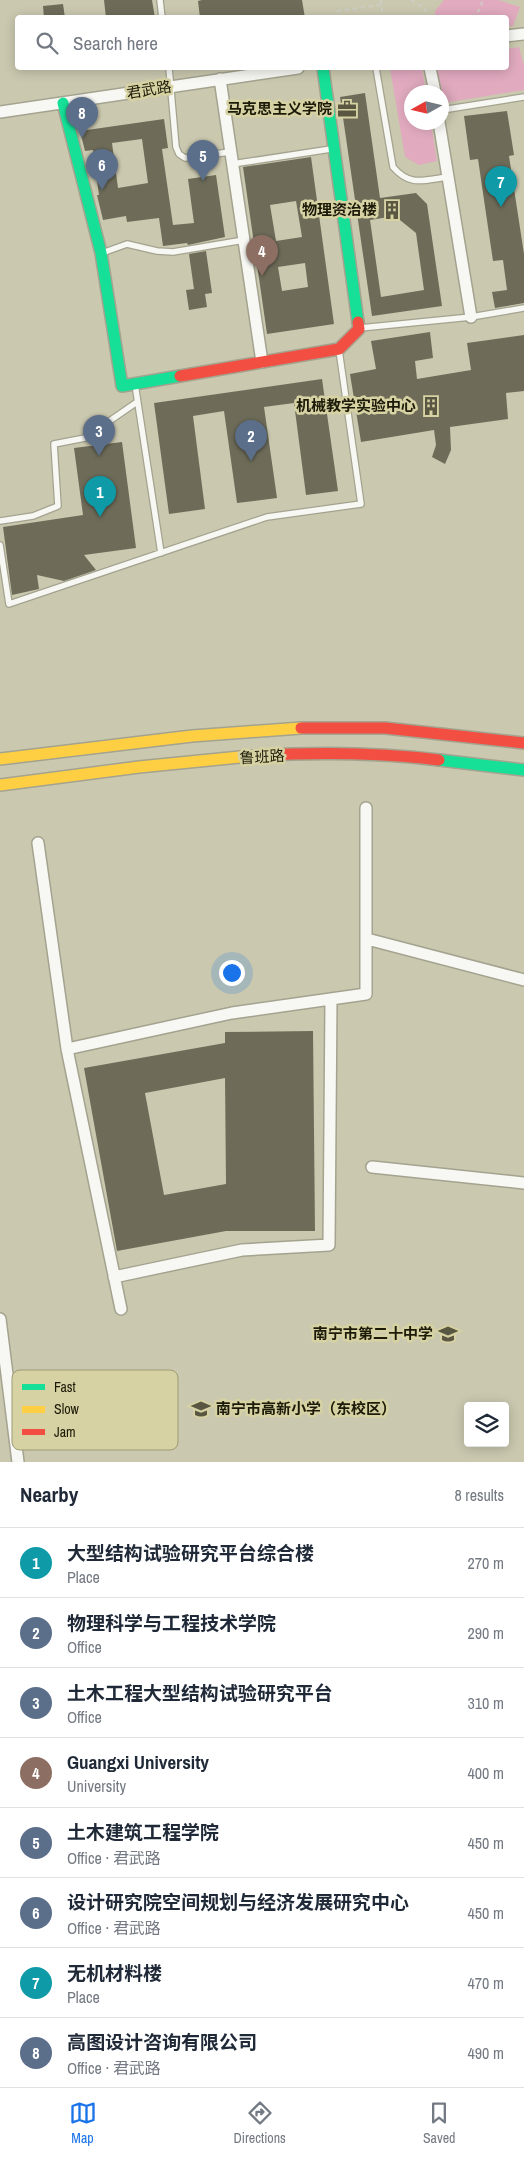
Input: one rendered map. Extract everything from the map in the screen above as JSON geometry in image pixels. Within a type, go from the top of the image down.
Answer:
[{"type":"main road","points":[[63,103],[101,253],[122,386],[339,349],[360,328],[323,70]]},
{"type":"main road","name":"鲁班路","points":[[0,759],[231,733],[302,729],[385,728],[524,743]]},
{"type":"main road","name":"鲁班路","points":[[0,785],[243,757],[308,754],[374,754],[524,770]]},
{"type":"street","points":[[509,36],[524,34]]},
{"type":"street","name":"君武路","points":[[0,112],[284,70]]},
{"type":"street","points":[[430,70],[434,85]]},
{"type":"street","points":[[220,79],[262,362]]},
{"type":"street","points":[[440,130],[471,317]]},
{"type":"street","points":[[67,1049],[232,1013],[366,994],[366,808]]},
{"type":"street","points":[[38,843],[67,1049],[121,1308]]},
{"type":"street","points":[[367,939],[524,980]]},
{"type":"street","points":[[114,1277],[242,1250],[329,1245],[331,999]]},
{"type":"street","points":[[372,1166],[524,1183]]},
{"type":"street","points":[[0,1319],[12,1414]]},
{"type":"lane","points":[[160,0],[162,15]]},
{"type":"lane","points":[[169,70],[172,86],[171,105],[176,148],[179,154],[185,158],[230,152]]},
{"type":"lane","points":[[376,70],[393,168],[401,176],[413,182],[447,177]]},
{"type":"lane","points":[[449,109],[524,96]]},
{"type":"lane","points":[[232,164],[334,149]]},
{"type":"lane","points":[[101,253],[128,244],[157,251],[173,252],[244,240]]},
{"type":"lane","points":[[360,328],[471,317],[524,308]]},
{"type":"lane","points":[[0,545],[9,604],[266,517],[361,504],[339,349]]},
{"type":"lane","points":[[134,384],[161,553]]},
{"type":"lane","points":[[0,521],[34,516],[58,506],[54,444],[85,438],[137,402]]},
{"type":"path","points":[[381,0],[383,15]]},
{"type":"path","points":[[411,0],[424,8],[429,15]]},
{"type":"path","points":[[475,15],[481,8],[482,0]]},
{"type":"path","points":[[337,11],[382,5]]},
{"type":"shaded area","points":[[444,0],[498,0],[520,7],[513,26],[509,26],[509,15],[435,15],[435,11]]},
{"type":"shaded area","points":[[519,47],[524,66],[524,90],[449,102],[449,85],[440,85],[437,70],[509,70],[509,49]]},
{"type":"shaded area","points":[[390,70],[422,70],[425,85],[404,85],[404,130],[432,130],[437,161],[419,165],[405,157]]},
{"type":"building","points":[[104,0],[152,0],[154,15],[106,15]]},
{"type":"building","points":[[302,0],[304,15],[200,15],[198,1]]},
{"type":"building","points":[[63,4],[65,15],[44,15],[43,6]]},
{"type":"building","name":"物理资治楼","points":[[365,93],[380,198],[416,193],[427,204],[442,306],[372,316],[340,97]],"holes":[[[395,216],[416,233],[424,290],[381,297],[370,220]]]},
{"type":"building","points":[[507,111],[514,155],[509,156],[524,254],[524,303],[495,308],[492,292],[507,290],[503,260],[493,261],[478,159],[470,160],[464,116]]},
{"type":"building","points":[[164,119],[168,148],[162,149],[173,225],[194,223],[188,179],[216,175],[225,237],[188,245],[187,243],[163,246],[159,218],[127,222],[126,216],[103,220],[97,195],[99,195],[93,150],[85,151],[80,131]],"holes":[[[142,139],[148,183],[118,188],[112,143]]]},
{"type":"building","points":[[311,157],[334,324],[267,334],[243,167]],"holes":[[[296,201],[302,237],[276,241],[270,205]],[[305,263],[308,287],[282,291],[278,267]]]},
{"type":"building","points":[[206,251],[212,293],[205,294],[207,307],[189,310],[186,290],[194,289],[189,254]]},
{"type":"building","name":"机械教学实验中心","points":[[430,332],[433,358],[415,361],[417,379],[471,370],[467,343],[524,335],[524,391],[506,393],[508,419],[450,427],[451,450],[445,464],[432,457],[436,445],[434,430],[361,442],[350,374],[376,369],[371,341]]},
{"type":"building","points":[[322,379],[338,491],[306,495],[294,403],[264,407],[277,498],[237,503],[224,411],[193,416],[205,509],[169,514],[154,403]]},
{"type":"building","points":[[122,442],[136,548],[84,555],[96,570],[64,581],[37,575],[39,589],[12,595],[3,527],[83,515],[74,448]]},
{"type":"building","points":[[313,1031],[315,1231],[226,1231],[117,1251],[84,1068],[225,1043],[225,1032]],"holes":[[[225,1078],[226,1184],[164,1195],[145,1093]]]},
{"type":"traffic: fast","points":[[323,70],[358,322]]},
{"type":"traffic: fast","points":[[63,103],[101,253],[122,386],[180,376]]},
{"type":"traffic: fast","points":[[439,760],[524,770]]},
{"type":"traffic: slow","points":[[0,759],[192,736],[301,728]]},
{"type":"traffic: slow","points":[[0,785],[139,767],[250,756]]},
{"type":"traffic: jam","points":[[180,376],[339,349],[359,329],[358,322]]},
{"type":"traffic: jam","points":[[301,728],[385,728],[524,743]]},
{"type":"traffic: jam","points":[[250,756],[345,754],[392,755],[439,760]]},
{"type":"place","name":"马克思主义学院","points":[[347,109]]},
{"type":"place","name":"高图设计咨询有限公司","points":[[82,138]]},
{"type":"place","name":"土木建筑工程学院","points":[[203,181]]},
{"type":"place","name":"设计研究院空间规划与经济发展研究中心","points":[[102,190]]},
{"type":"place","name":"无机材料楼","points":[[501,207]]},
{"type":"place","name":"物理资治楼","points":[[392,210]]},
{"type":"place","name":"Guangxi University","points":[[262,276]]},
{"type":"place","name":"机械教学实验中心","points":[[431,406]]},
{"type":"place","name":"土木工程大型结构试验研究平台","points":[[99,456]]},
{"type":"place","name":"物理科学与工程技术学院","points":[[251,461]]},
{"type":"place","name":"大型结构试验研究平台综合楼","points":[[100,517]]},
{"type":"place","name":"南宁市第二十中学","points":[[448,1334]]},
{"type":"place","name":"南宁市高新小学（东校区）","points":[[201,1409]]}]
